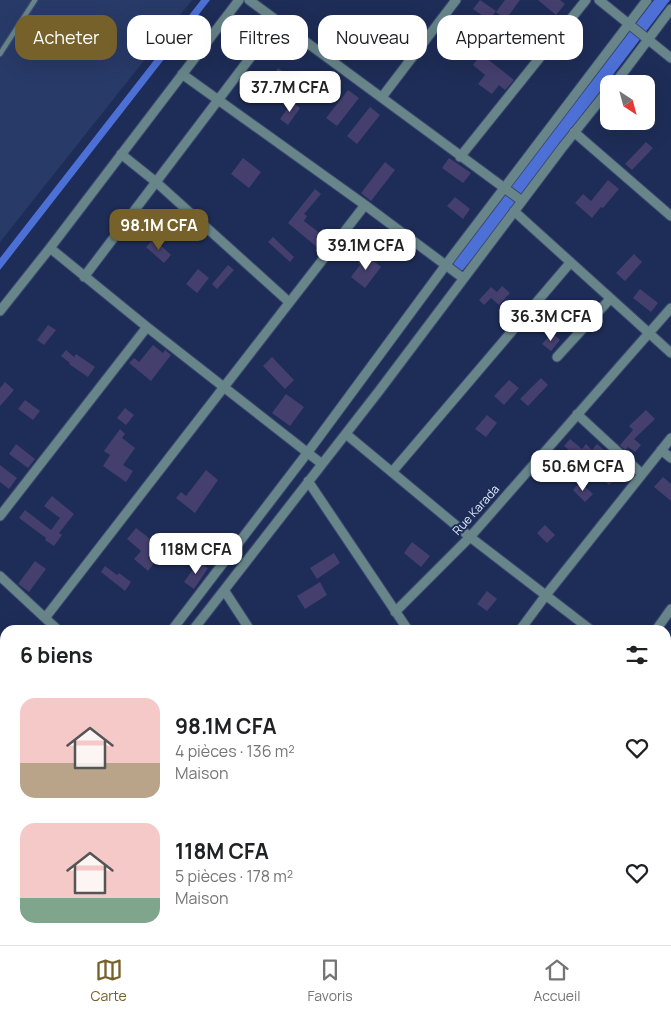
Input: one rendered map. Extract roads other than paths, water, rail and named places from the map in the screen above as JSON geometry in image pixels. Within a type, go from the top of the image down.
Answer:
[{"type":"street","points":[[0,311],[239,0]]},
{"type":"street","points":[[249,0],[270,15]]},
{"type":"street","points":[[382,97],[456,0]]},
{"type":"street","points":[[460,157],[586,0]]},
{"type":"street","points":[[599,0],[671,58]]},
{"type":"street","points":[[197,625],[308,480],[346,434],[455,272],[506,189],[647,0]]},
{"type":"street","points":[[620,75],[646,37],[671,9]]},
{"type":"street","points":[[308,43],[520,200]]},
{"type":"street","points":[[84,277],[248,60]]},
{"type":"street","points":[[182,74],[364,204],[455,272]]},
{"type":"street","points":[[176,625],[308,452],[455,272],[514,211],[520,200],[600,100]]},
{"type":"street","points":[[574,132],[671,216]]},
{"type":"street","points":[[121,154],[156,182],[289,302]]},
{"type":"street","points":[[45,618],[364,204]]},
{"type":"street","points":[[514,211],[671,353]]},
{"type":"street","points":[[50,248],[84,277],[322,464]]},
{"type":"street","points":[[392,472],[570,263]]},
{"type":"street","points":[[558,357],[610,299]]},
{"type":"street","name":"Rue Karada","points":[[395,612],[470,537],[671,308]]},
{"type":"street","points":[[0,516],[147,327]]},
{"type":"street","points":[[577,414],[642,474]]},
{"type":"street","points":[[346,434],[470,537],[585,625]]},
{"type":"street","points":[[524,625],[671,438]]},
{"type":"street","points":[[661,450],[671,458]]},
{"type":"street","points":[[308,480],[404,625]]},
{"type":"street","points":[[0,576],[53,625]]},
{"type":"street","points":[[224,590],[247,625]]},
{"type":"street","points":[[660,625],[671,609]]},
{"type":"lane","points":[[1,51],[35,0]]},
{"type":"water","points":[[201,0],[210,0],[198,15],[189,15]]},
{"type":"water","points":[[654,0],[670,0],[613,75],[600,75],[600,92],[477,253],[463,270],[456,271],[453,263]]},
{"type":"water","points":[[154,60],[163,60],[0,270],[0,258]]}]
